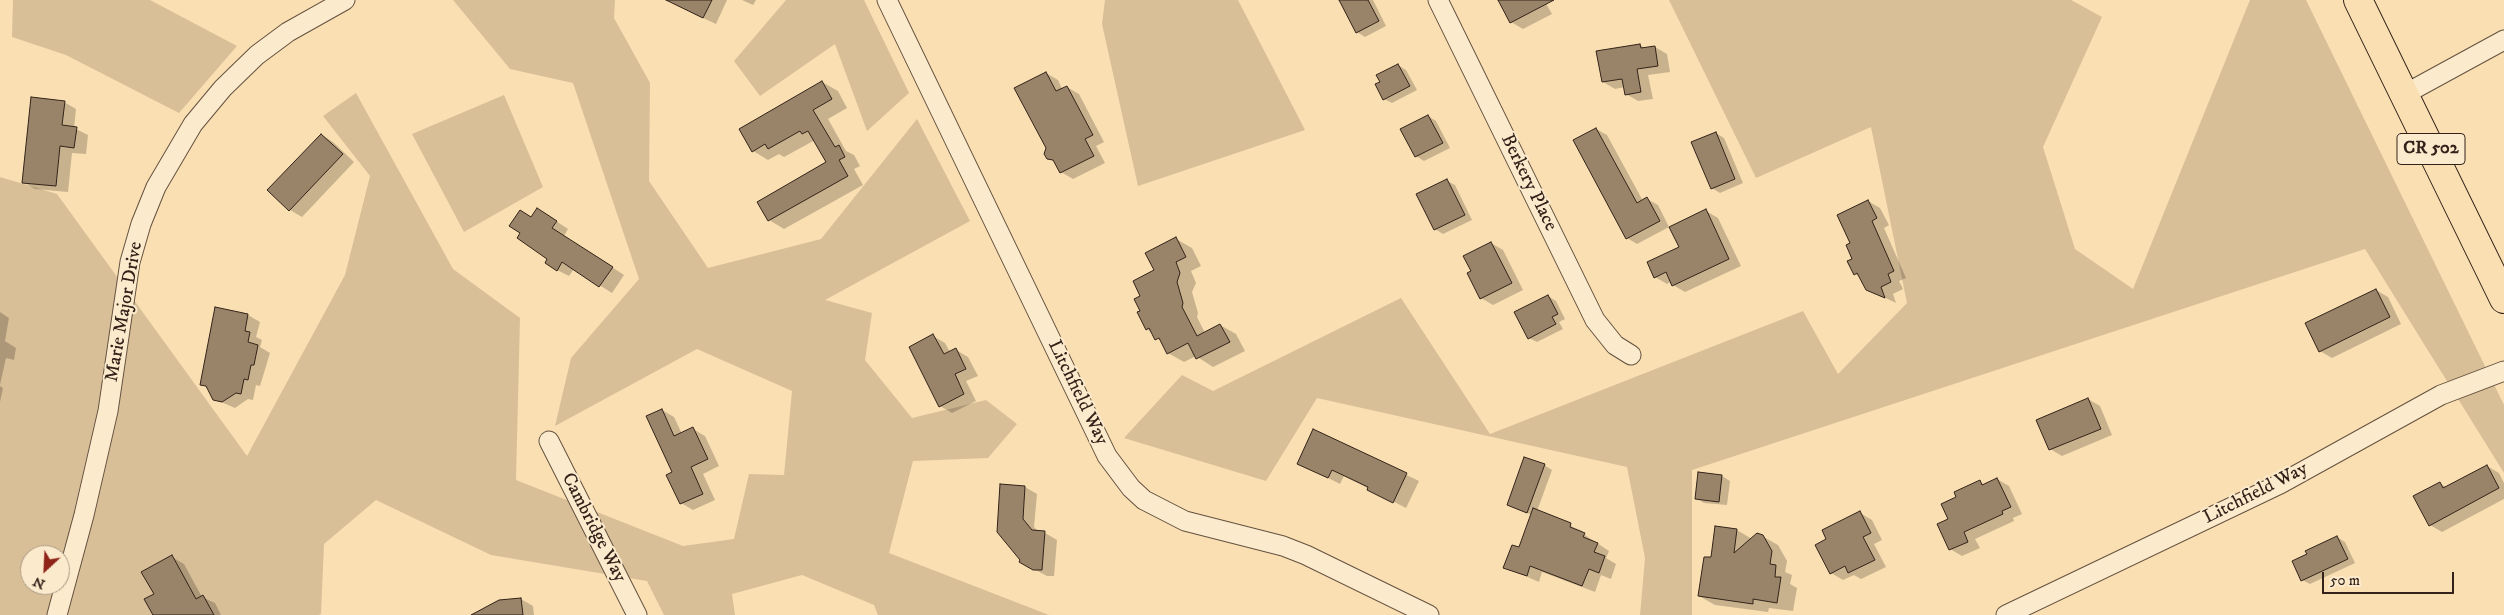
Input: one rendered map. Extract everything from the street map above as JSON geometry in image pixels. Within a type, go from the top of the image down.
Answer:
[{"type":"main road","name":"CR 502","points":[[2358,0],[2504,299]]},
{"type":"street","name":"Marie Major Drive","points":[[57,615],[84,515],[108,411],[130,262],[141,224],[156,187],[193,124],[223,88],[256,56],[288,32],[345,0]]},
{"type":"street","name":"Litchfield Way","points":[[887,0],[1107,456],[1130,488],[1144,500],[1178,518],[1306,554],[1429,615]]},
{"type":"street","name":"Berkery Place","points":[[1438,0],[1595,320],[1615,345],[1631,355]]},
{"type":"street","points":[[2405,94],[2504,40]]},
{"type":"street","name":"Litchfield Way","points":[[2006,615],[2280,484],[2441,395],[2504,371]]},
{"type":"street","name":"Cambridge Way","points":[[550,441],[638,615]]},
{"type":"shaded area","points":[[13,0],[150,0],[237,46],[179,113],[66,55],[12,37]]},
{"type":"shaded area","points":[[453,0],[615,0],[614,18],[650,83],[649,181],[708,268],[821,239],[917,119],[970,221],[825,300],[872,313],[865,360],[912,418],[986,400],[1017,424],[988,458],[913,461],[889,553],[1049,615],[878,615],[874,605],[802,575],[732,594],[735,615],[664,615],[647,581],[491,555],[376,500],[324,544],[321,614],[319,615],[0,615],[0,177],[57,194],[247,456],[345,275],[370,176],[323,116],[356,93],[453,269],[520,318],[516,480],[683,546],[734,539],[749,474],[784,475],[792,391],[697,349],[555,426],[571,358],[639,279],[573,83],[510,69]]},
{"type":"shaded area","points":[[786,0],[864,0],[909,93],[867,131],[835,44],[760,96],[734,61]]},
{"type":"shaded area","points":[[1105,0],[1238,0],[1305,130],[1138,186],[1102,24]]},
{"type":"shaded area","points":[[1669,0],[2071,0],[2102,17],[2043,147],[2075,249],[2133,289],[2250,0],[2306,0],[2504,405],[2504,473],[2365,249],[1692,470],[1692,615],[1640,615],[1645,558],[1627,467],[1317,398],[1266,481],[1124,438],[1182,375],[1213,391],[1401,298],[1490,434],[1803,311],[1838,374],[1907,303],[1871,127],[1756,178]]},
{"type":"shaded area","points":[[504,95],[543,187],[464,232],[412,134]]},
{"type":"building","points":[[666,0],[712,0],[703,18]]},
{"type":"building","points":[[1339,0],[1368,0],[1379,21],[1356,33]]},
{"type":"building","points":[[1498,0],[1554,0],[1510,23]]},
{"type":"building","points":[[1640,44],[1641,48],[1655,46],[1658,66],[1637,69],[1641,92],[1625,95],[1622,79],[1602,82],[1596,51]]},
{"type":"building","points":[[1398,64],[1410,86],[1383,100],[1375,84],[1380,82],[1376,75]]},
{"type":"building","points":[[1046,72],[1056,91],[1067,86],[1093,135],[1085,139],[1094,156],[1060,173],[1053,160],[1047,159],[1044,154],[1046,148],[1014,88]]},
{"type":"building","points":[[822,81],[832,99],[813,110],[835,147],[839,145],[845,157],[839,160],[848,176],[768,221],[757,202],[826,162],[808,131],[802,134],[800,131],[768,149],[765,144],[752,152],[739,129]]},
{"type":"building","points":[[31,97],[65,101],[62,125],[77,127],[74,148],[60,146],[56,186],[22,183]]},
{"type":"building","points":[[1428,115],[1443,143],[1415,157],[1400,129]]},
{"type":"building","points":[[1596,128],[1637,203],[1647,197],[1660,221],[1626,239],[1573,140]]},
{"type":"building","points":[[1716,132],[1735,179],[1711,189],[1691,142]]},
{"type":"building","points":[[321,134],[343,154],[289,211],[267,190]]},
{"type":"building","points":[[1447,179],[1465,215],[1434,230],[1416,194]]},
{"type":"building","points":[[1868,200],[1877,218],[1872,221],[1894,271],[1888,274],[1891,282],[1881,287],[1885,298],[1866,290],[1857,273],[1854,275],[1847,261],[1852,259],[1846,245],[1850,243],[1837,215]]},
{"type":"building","points":[[537,208],[557,221],[552,228],[613,267],[599,287],[562,262],[557,271],[545,263],[547,259],[517,238],[520,233],[509,226],[520,210],[531,217]]},
{"type":"building","points":[[1706,209],[1729,259],[1672,286],[1666,272],[1654,278],[1647,262],[1679,247],[1669,227]]},
{"type":"building","points":[[1176,237],[1186,257],[1176,262],[1180,273],[1177,282],[1183,303],[1182,307],[1197,336],[1220,324],[1230,342],[1196,359],[1188,343],[1167,354],[1159,338],[1155,340],[1149,328],[1146,330],[1137,312],[1140,311],[1134,299],[1140,296],[1133,281],[1154,270],[1145,253]]},
{"type":"building","points":[[1491,242],[1512,283],[1480,299],[1467,273],[1471,271],[1463,256]]},
{"type":"building","points":[[2376,289],[2390,317],[2319,352],[2305,323]]},
{"type":"building","points":[[1548,295],[1558,314],[1552,317],[1556,324],[1528,339],[1514,312]]},
{"type":"building","points":[[215,307],[248,314],[245,331],[250,332],[248,342],[258,345],[254,365],[251,365],[248,380],[244,379],[241,394],[236,393],[222,402],[213,400],[206,386],[200,385]]},
{"type":"building","points":[[933,334],[944,354],[956,348],[966,369],[955,374],[964,394],[939,407],[909,347]]},
{"type":"building","points":[[2088,398],[2101,429],[2049,450],[2036,420]]},
{"type":"building","points":[[662,409],[674,436],[693,427],[708,459],[691,467],[703,494],[680,504],[666,475],[672,472],[646,416]]},
{"type":"building","points":[[1313,429],[1407,473],[1393,503],[1367,490],[1368,487],[1332,470],[1328,478],[1297,464]]},
{"type":"building","points":[[1524,457],[1545,464],[1527,513],[1507,505]]},
{"type":"building","points":[[2487,465],[2499,488],[2429,526],[2413,496],[2440,482],[2443,488]]},
{"type":"building","points":[[1698,472],[1722,475],[1719,502],[1695,499]]},
{"type":"building","points":[[1997,478],[2011,507],[2002,511],[2003,514],[1964,532],[1968,542],[1949,550],[1937,524],[1948,519],[1941,504],[1956,497],[1954,492],[1980,480],[1982,485]]},
{"type":"building","points":[[1000,484],[1025,486],[1023,519],[1032,530],[1045,531],[1042,570],[1033,570],[1019,562],[1020,560],[997,532]]},
{"type":"building","points":[[1533,508],[1571,523],[1570,527],[1585,533],[1583,537],[1598,543],[1594,552],[1605,556],[1599,573],[1589,569],[1582,586],[1530,566],[1527,576],[1503,568],[1512,545],[1519,547]]},
{"type":"building","points":[[1860,511],[1871,533],[1863,537],[1875,560],[1848,573],[1845,566],[1830,574],[1815,545],[1826,539],[1822,530]]},
{"type":"building","points":[[1715,526],[1737,529],[1734,553],[1757,533],[1763,535],[1772,551],[1770,564],[1776,565],[1775,577],[1781,577],[1777,603],[1753,599],[1753,604],[1698,596],[1704,557],[1711,557]]},
{"type":"building","points":[[2337,536],[2348,559],[2301,581],[2292,561],[2307,554],[2305,551]]},
{"type":"building","points":[[172,555],[196,599],[203,595],[214,615],[153,615],[144,599],[154,594],[141,572]]},
{"type":"building","points":[[521,598],[523,615],[471,615],[499,600]]}]
